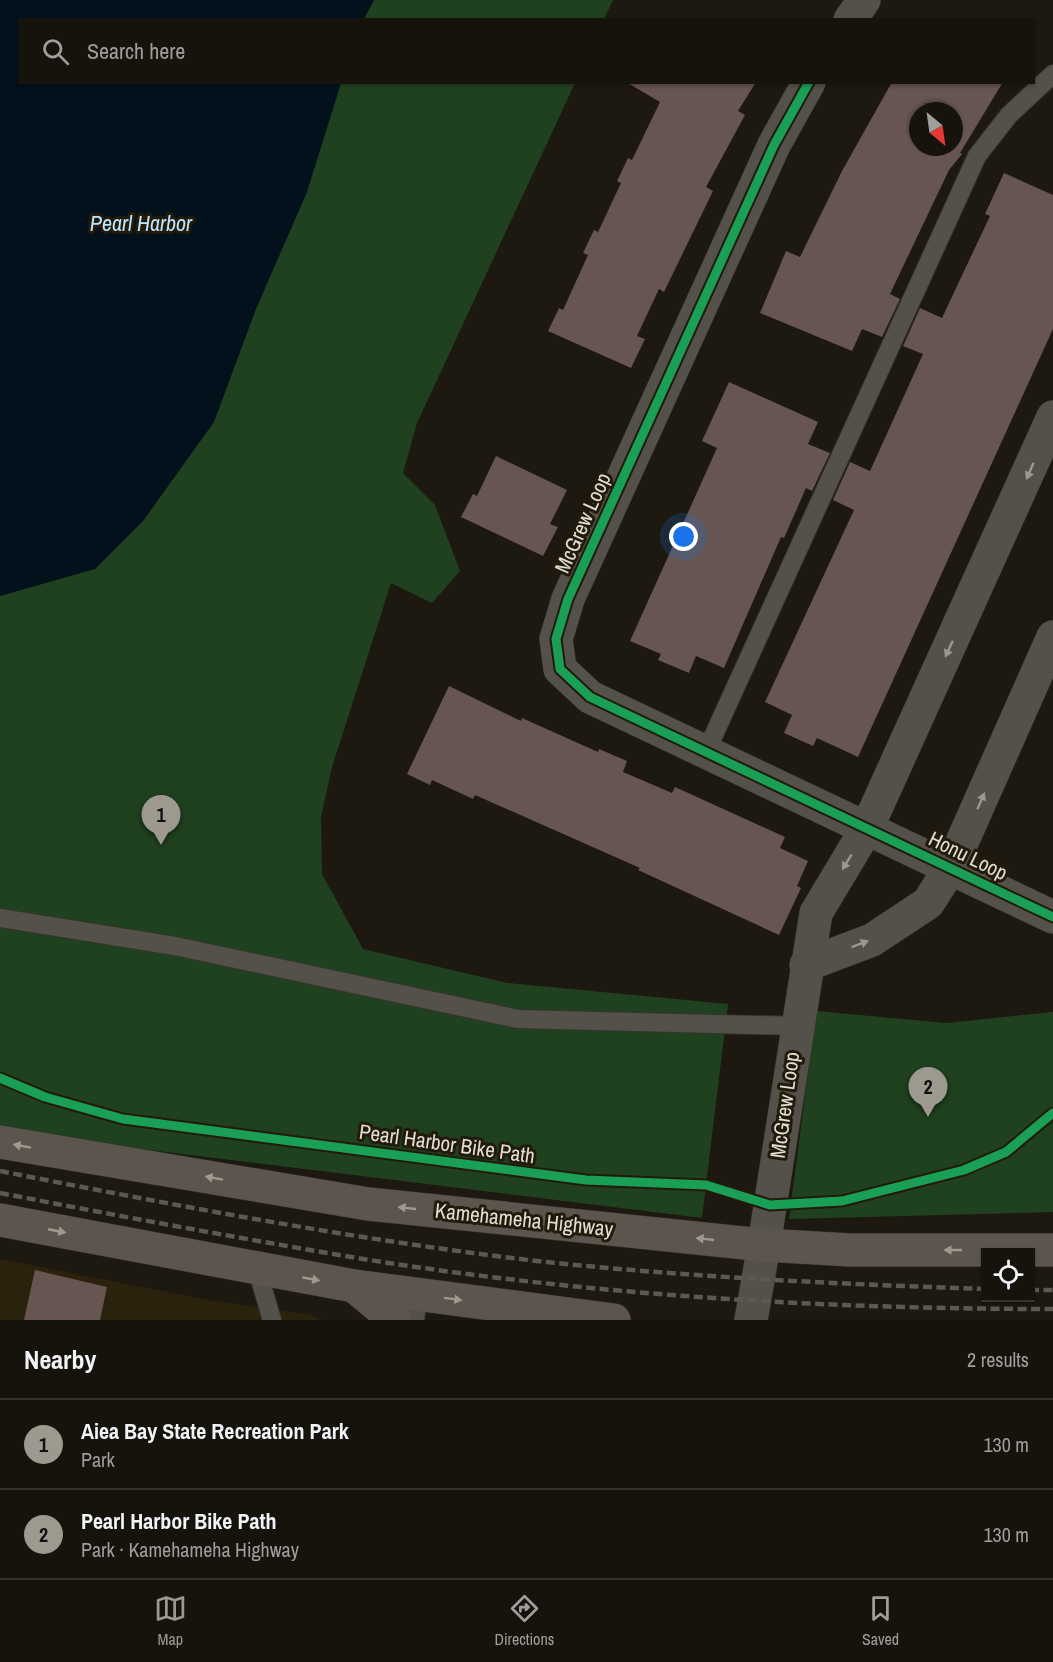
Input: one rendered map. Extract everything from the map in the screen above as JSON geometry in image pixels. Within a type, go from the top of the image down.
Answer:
[{"type":"main road","name":"Kamehameha Highway","points":[[0,1143],[368,1204],[764,1245],[850,1250],[1053,1250]]},
{"type":"main road","points":[[1,1227],[354,1286],[417,1307],[614,1320]]},
{"type":"main road","points":[[354,1286],[394,1320]]},
{"type":"street","points":[[851,18],[864,0]]},
{"type":"street","name":"McGrew Loop","points":[[807,84],[774,145],[568,598],[556,639],[560,669],[590,697],[867,828]]},
{"type":"street","name":"McGrew Loop","points":[[751,1320],[816,913],[867,828],[1053,417]]},
{"type":"street","points":[[806,965],[872,940],[928,903],[951,867],[1053,637]]},
{"type":"street","name":"Honu Loop","points":[[867,828],[1053,917]]},
{"type":"lane","points":[[706,752],[977,156],[1009,115],[1053,74]]},
{"type":"lane","points":[[0,918],[175,946],[518,1019],[797,1026]]},
{"type":"lane","points":[[257,1269],[272,1320]]},
{"type":"shaded area","points":[[0,1259],[214,1301],[311,1315],[322,1320],[0,1320]]},
{"type":"green space","points":[[325,0],[613,0],[604,18],[316,18]]},
{"type":"green space","points":[[296,84],[575,84],[417,423],[403,473],[435,505],[460,571],[432,603],[391,583],[332,767],[321,817],[322,874],[363,949],[507,983],[728,1004],[702,1218],[52,1138],[0,1128],[0,596],[26,588]]},
{"type":"green space","points":[[816,1011],[946,1023],[1053,1012],[1053,1212],[789,1219]]},
{"type":"water","name":"Pearl Harbor","points":[[0,0],[374,0],[365,18],[18,18],[18,84],[341,84],[307,192],[256,309],[214,422],[143,521],[95,569],[0,596]]},
{"type":"building","points":[[629,84],[755,84],[738,111],[745,115],[706,187],[713,191],[664,292],[659,289],[637,336],[645,339],[631,368],[548,331],[559,308],[563,310],[588,255],[583,253],[594,230],[598,232],[621,183],[617,181],[628,158],[632,160],[660,102]]},
{"type":"building","points":[[891,84],[1002,84],[963,148],[963,102],[909,102],[909,156],[960,156],[949,170],[890,294],[900,299],[882,337],[862,329],[852,351],[760,313],[786,251],[800,257],[842,171]]},
{"type":"building","points":[[1004,173],[1053,195],[1053,329],[858,757],[817,738],[813,746],[784,733],[792,715],[765,702],[854,510],[833,500],[850,462],[870,471],[923,354],[903,346],[920,308],[942,318],[990,216],[985,214]]},
{"type":"building","points":[[729,382],[818,422],[808,444],[830,453],[812,491],[806,488],[784,538],[781,537],[724,668],[696,656],[689,673],[658,660],[661,654],[630,641],[717,448],[702,441]]},
{"type":"building","points":[[496,456],[567,490],[550,524],[558,527],[543,556],[461,517],[473,494],[477,496]]},
{"type":"building","points":[[449,686],[521,721],[522,718],[598,752],[599,749],[627,761],[623,772],[672,793],[675,787],[785,837],[780,848],[808,861],[797,886],[801,888],[779,935],[638,870],[640,868],[475,795],[473,799],[432,780],[430,785],[407,774]]},
{"type":"building","points":[[35,1270],[107,1287],[100,1320],[24,1320]]},
{"type":"railway","points":[[0,1171],[335,1233],[470,1253],[537,1261],[761,1279],[981,1289]]},
{"type":"railway","points":[[0,1193],[357,1258],[530,1282],[791,1303],[1053,1309]]},
{"type":"railway","points":[[1035,1290],[1053,1290]]},
{"type":"cycle path","points":[[808,84],[774,145],[568,599],[556,639],[560,669],[590,697],[1053,917]]},
{"type":"cycle path","name":"Pearl Harbor Bike Path","points":[[0,1078],[45,1097],[123,1119],[586,1180],[706,1185],[770,1205],[842,1201],[964,1170],[1006,1152],[1053,1113]]},
{"type":"place","name":"Aiea Bay State Recreation Park","points":[[161,845]]},
{"type":"place","name":"Pearl Harbor Bike Path","points":[[928,1117]]}]
